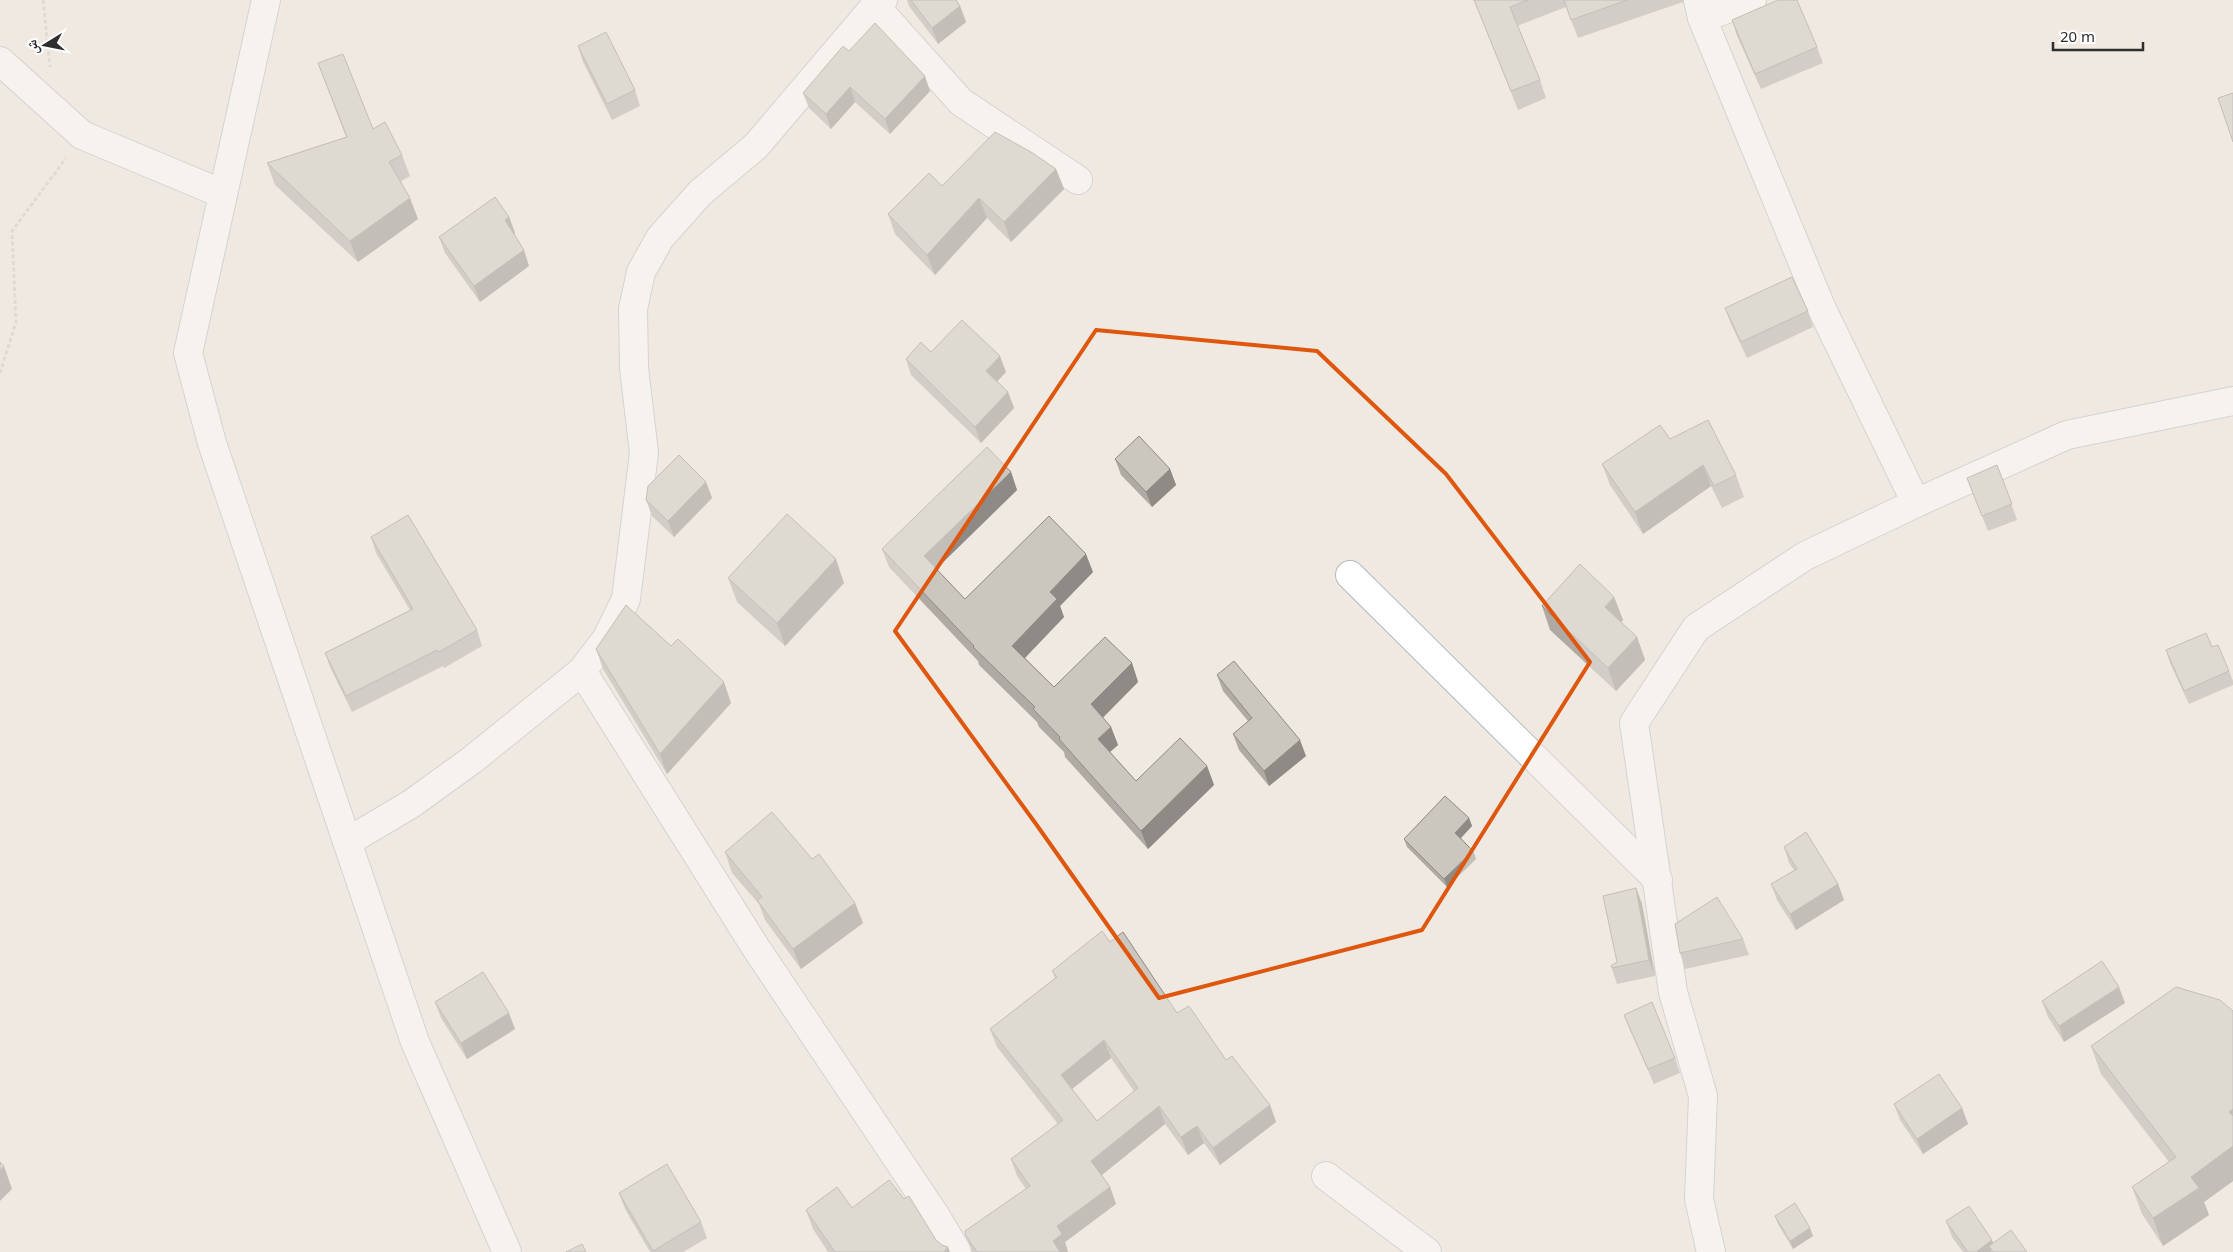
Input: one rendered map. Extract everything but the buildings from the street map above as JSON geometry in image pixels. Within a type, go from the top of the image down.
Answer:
[{"type":"street","points":[[266,0],[188,353],[212,443],[415,1042],[507,1252]]},
{"type":"street","points":[[1752,0],[1700,9],[1821,307],[1916,503]]},
{"type":"street","points":[[347,842],[411,804],[449,776],[582,671],[607,638],[626,599],[644,453],[634,368],[633,309],[641,272],[660,238],[700,193],[756,146],[879,3],[960,102],[1078,180]]},
{"type":"street","points":[[0,61],[82,136],[223,194]]},
{"type":"street","points":[[1711,1252],[1699,1199],[1703,1096],[1673,992],[1634,722],[1696,628],[1805,556],[1916,503],[2067,435],[2233,401]]},
{"type":"street","points":[[1350,575],[1658,880]]},
{"type":"street","points":[[582,671],[756,948],[935,1215],[957,1252]]},
{"type":"street","points":[[1326,1176],[1427,1252]]},
{"type":"path","points":[[43,0],[54,110]]},
{"type":"path","points":[[0,372],[16,322],[12,231],[82,136]]},
{"type":"highlighted area","points":[[1096,330],[1317,351],[1446,474],[1590,662],[1422,930],[1159,998],[1036,824],[895,631]]}]
